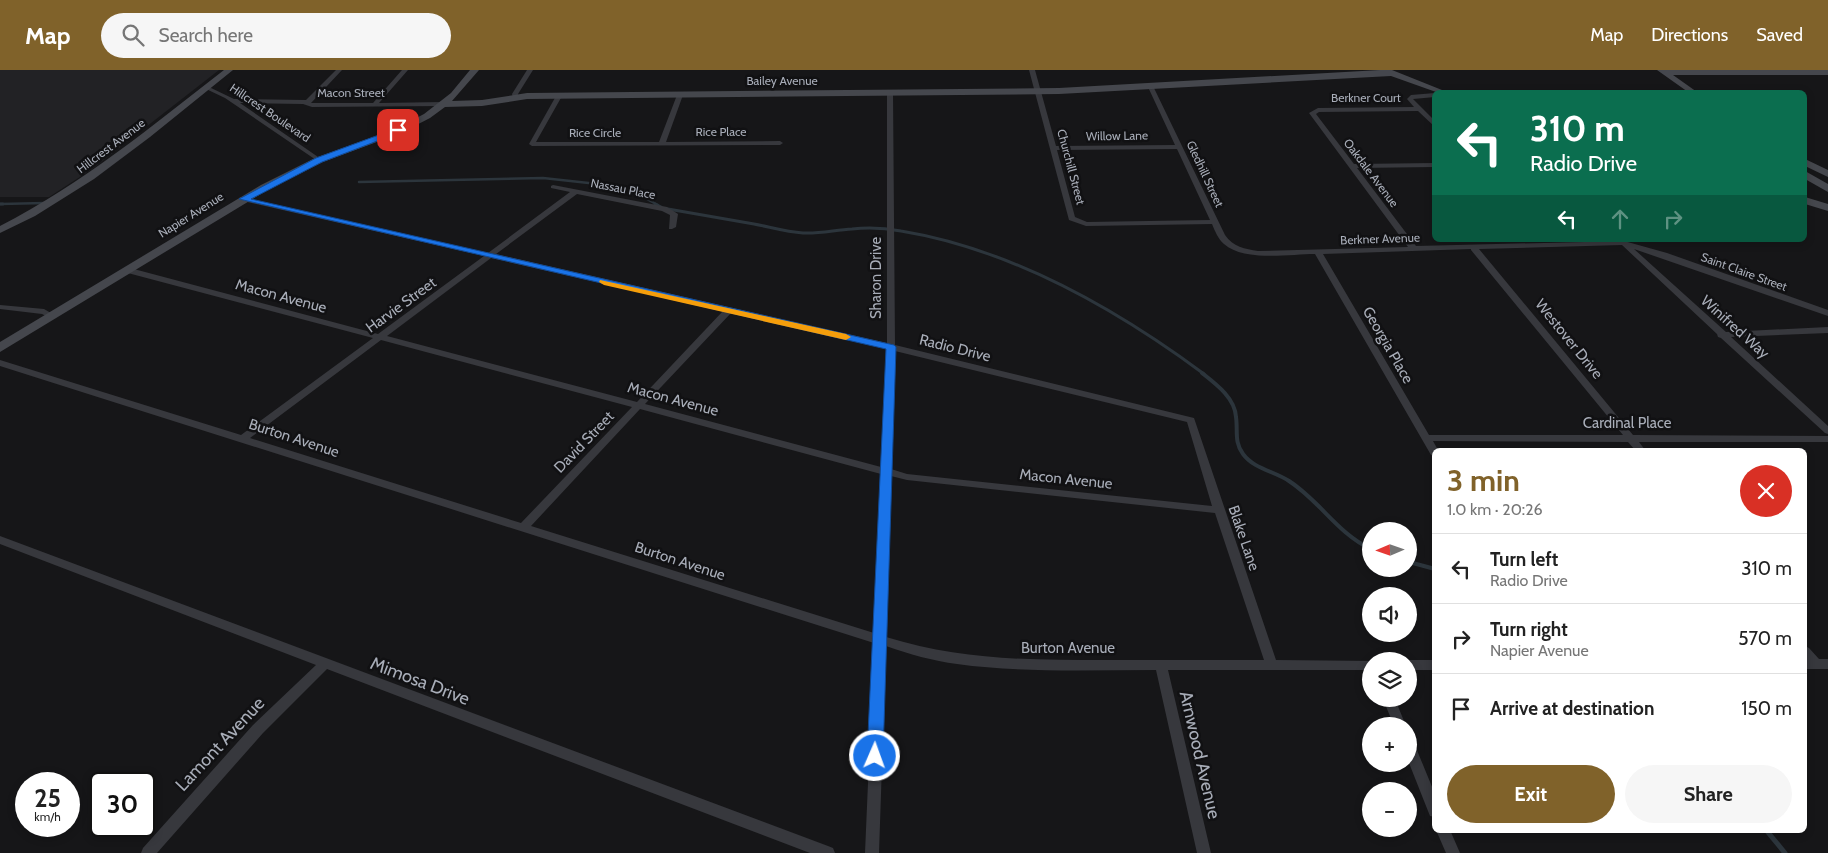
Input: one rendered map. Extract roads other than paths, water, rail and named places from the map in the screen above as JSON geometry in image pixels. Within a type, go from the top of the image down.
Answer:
[{"type":"street","name":"Hillcrest Avenue","points":[[0,230],[80,185],[230,70]]},
{"type":"street","points":[[308,102],[339,70]]},
{"type":"street","points":[[374,105],[405,70]]},
{"type":"street","name":"Napier Avenue","points":[[0,348],[243,199],[319,160],[398,130],[444,104],[475,70]]},
{"type":"street","points":[[515,98],[515,94],[530,70]]},
{"type":"street","name":"Churchill Street","points":[[1032,70],[1072,218],[1077,222],[1086,224],[1214,222]]},
{"type":"street","points":[[1387,71],[1438,90]]},
{"type":"street","name":"Bailey Avenue","points":[[444,104],[482,103],[515,98],[559,96],[1038,91],[1387,71]]},
{"type":"street","points":[[1662,71],[1828,72]]},
{"type":"street","points":[[1662,71],[1690,90]]},
{"type":"street","name":"Gledhill Street","points":[[1151,86],[1221,235],[1229,245],[1244,252],[1253,253]]},
{"type":"street","name":"Hillcrest Boulevard","points":[[207,88],[232,100],[319,160]]},
{"type":"street","name":"Sharon Drive","points":[[872,853],[878,641],[891,347],[890,93]]},
{"type":"street","points":[[662,144],[680,95]]},
{"type":"street","points":[[1432,95],[1411,97],[1410,99],[1432,122]]},
{"type":"street","name":"Rice Circle","points":[[559,96],[532,144],[662,144]]},
{"type":"street","name":"Macon Street","points":[[232,100],[308,102],[306,104],[444,104]]},
{"type":"street","name":"Berkner Court","points":[[1313,111],[1419,109]]},
{"type":"street","name":"Oakdale Avenue","points":[[1313,111],[1312,115],[1414,249]]},
{"type":"street","name":"Rice Place","points":[[662,144],[780,143]]},
{"type":"street","name":"Willow Lane","points":[[1054,148],[1180,146]]},
{"type":"street","points":[[1807,163],[1828,174]]},
{"type":"street","points":[[1351,166],[1432,165]]},
{"type":"street","points":[[1807,175],[1828,188]]},
{"type":"street","name":"Nassau Place","points":[[553,187],[664,209],[674,214],[672,227]]},
{"type":"street","name":"Harvie Street","points":[[243,439],[575,192]]},
{"type":"street","name":"Radio Drive","points":[[243,199],[891,347],[1191,420]]},
{"type":"street","points":[[1807,200],[1828,204]]},
{"type":"street","points":[[1807,201],[1828,208]]},
{"type":"street","name":"Berkner Avenue","points":[[1253,253],[1474,248],[1548,242],[1622,242]]},
{"type":"street","name":"Saint Claire Street","points":[[1622,242],[1828,313]]},
{"type":"street","name":"Winifred Way","points":[[1622,242],[1721,335],[1823,421],[1828,431]]},
{"type":"street","name":"Westover Drive","points":[[1474,248],[1638,448]]},
{"type":"street","name":"Georgia Place","points":[[1318,252],[1432,448]]},
{"type":"street","name":"Macon Avenue","points":[[127,270],[907,477],[1219,510]]},
{"type":"street","points":[[0,307],[44,312],[52,316]]},
{"type":"street","name":"David Street","points":[[523,528],[728,311]]},
{"type":"street","points":[[1721,335],[1828,330]]},
{"type":"street","name":"Burton Avenue","points":[[0,362],[878,641],[909,649],[986,663],[1362,665]]},
{"type":"street","name":"Blake Lane","points":[[1191,420],[1271,664]]},
{"type":"street","name":"Cardinal Place","points":[[1426,438],[1828,439]]},
{"type":"street","name":"Mimosa Drive","points":[[0,540],[828,853]]},
{"type":"street","points":[[1807,653],[1816,664]]},
{"type":"street","name":"Lamont Avenue","points":[[148,853],[258,729],[324,664]]},
{"type":"street","name":"Arnwood Avenue","points":[[1161,665],[1204,853]]},
{"type":"street","points":[[1417,665],[1432,665]]},
{"type":"street","points":[[1417,767],[1432,804]]},
{"type":"street","points":[[1444,833],[1452,853]]},
{"type":"waterway","points":[[359,182],[543,178],[616,186],[630,190],[658,205]]},
{"type":"waterway","points":[[3,204],[0,204],[45,203]]},
{"type":"waterway","points":[[655,204],[661,207]]},
{"type":"waterway","points":[[668,209],[803,233],[864,228],[889,229],[942,240],[982,252],[1060,284],[1098,304],[1135,326],[1204,374]]},
{"type":"waterway","points":[[1202,373],[1224,392],[1232,404],[1235,410],[1238,445],[1243,454],[1253,463],[1289,481],[1300,489],[1338,526],[1362,544]]},
{"type":"waterway","points":[[1418,564],[1432,568]]},
{"type":"waterway","points":[[1768,833],[1785,853]]}]
